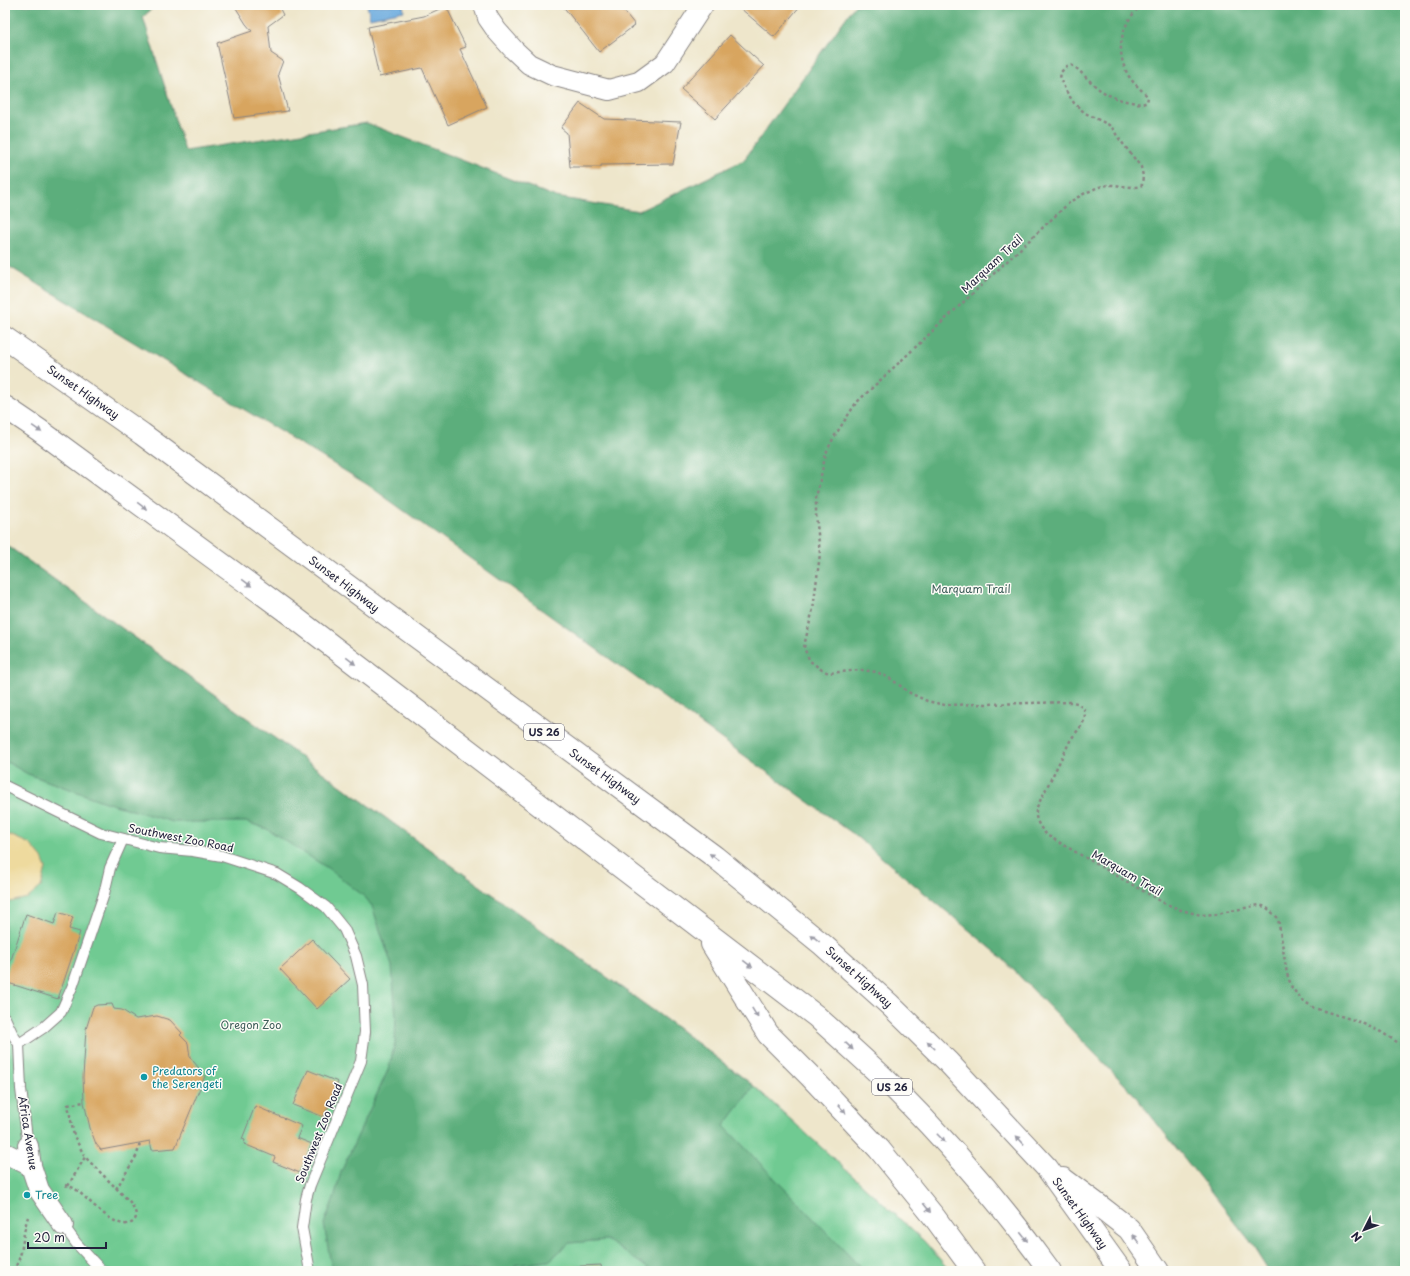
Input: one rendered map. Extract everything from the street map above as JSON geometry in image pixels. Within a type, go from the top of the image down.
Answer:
[{"type":"highway","name":"Sunset Highway","points":[[5,338],[142,434],[715,858],[823,945],[890,1005],[947,1061],[1047,1168],[1121,1271]]},
{"type":"highway","name":"US 26","points":[[5,407],[39,430],[290,614],[816,1016],[889,1084],[945,1142],[978,1178],[1050,1271]]},
{"type":"highway","points":[[706,932],[768,1034],[879,1149],[935,1218],[974,1271]]},
{"type":"highway","points":[[1047,1168],[1128,1229],[1158,1271]]},
{"type":"street","points":[[484,5],[488,18],[497,31],[529,64],[552,75],[609,90],[639,82],[665,63],[703,5]]},
{"type":"street","name":"Africa Avenue","points":[[28,1146],[31,1166],[39,1190],[63,1225]]},
{"type":"street","points":[[5,1153],[31,1166]]},
{"type":"lane","name":"Southwest Zoo Road","points":[[5,786],[101,833],[159,848],[193,851],[222,856],[277,874],[300,888],[326,908],[344,929],[356,956],[363,985],[365,1032],[361,1061],[310,1184],[306,1199],[302,1228],[310,1271]]},
{"type":"lane","points":[[5,1018],[19,1044],[43,1028],[61,1012],[74,985],[104,894],[110,868],[124,839]]},
{"type":"lane","name":"Africa Avenue","points":[[19,1044],[21,1089],[28,1146]]},
{"type":"lane","name":"Africa Avenue","points":[[63,1225],[76,1243],[102,1271]]},
{"type":"path","name":"Marquam Trail","points":[[1142,5],[1131,16],[1126,24],[1120,48],[1126,70],[1132,80],[1148,97],[1147,102],[1142,104],[1123,100],[1107,94],[1096,88],[1075,67],[1067,66],[1063,69],[1060,79],[1074,103],[1085,113],[1110,125],[1114,130],[1141,167],[1143,176],[1142,185],[1137,187],[1104,186],[1070,202],[856,403],[834,437],[826,453],[816,498],[820,554],[813,609],[804,648],[810,661],[822,670],[829,673],[861,670],[877,672],[891,678],[910,693],[927,701],[945,705],[1077,703],[1084,709],[1085,718],[1082,725],[1071,739],[1035,813],[1040,826],[1048,836],[1164,903],[1181,910],[1201,915],[1217,914],[1259,905],[1266,907],[1278,918],[1287,974],[1292,988],[1302,1000],[1314,1008],[1357,1021],[1381,1032],[1405,1047]]},
{"type":"path","points":[[13,1271],[19,1263],[22,1252],[24,1226],[39,1190],[60,1185],[68,1186],[74,1188],[98,1210],[115,1221],[130,1224],[135,1221],[136,1216],[134,1208],[85,1157],[74,1136],[68,1105],[84,1102]]},
{"type":"path","points":[[116,1189],[137,1155],[140,1143]]},
{"type":"path","points":[[1405,1153],[1402,1163],[1405,1185]]},
{"type":"path","points":[[68,1186],[85,1157]]},
{"type":"green space","points":[[5,5],[156,5],[143,17],[185,151],[367,123],[556,197],[639,211],[744,160],[855,5],[1405,5],[1405,1271],[1269,1271],[1250,1241],[1132,1092],[999,955],[852,833],[368,485],[5,264]]},
{"type":"green space","name":"Oregon Zoo","points":[[5,544],[672,1024],[754,1086],[924,1241],[950,1271],[5,1271]]},
{"type":"green space","points":[[5,544],[672,1024],[754,1086],[724,1126],[864,1271],[652,1271],[607,1240],[569,1243],[549,1261],[515,1265],[515,1271],[332,1271],[324,1224],[334,1198],[341,1172],[389,1068],[395,1043],[396,1017],[392,966],[372,906],[365,897],[329,869],[267,829],[246,822],[173,822],[105,802],[28,774],[5,761]]},
{"type":"sand","points":[[5,833],[30,844],[42,858],[46,868],[41,887],[28,898],[5,903]]},
{"type":"water","points":[[367,5],[403,5],[404,11],[370,18]]},
{"type":"building","points":[[241,5],[278,5],[283,15],[268,26],[271,53],[283,61],[278,74],[288,111],[234,118],[217,43],[252,31],[236,8]]},
{"type":"building","points":[[562,5],[619,5],[635,25],[599,52]]},
{"type":"building","points":[[743,5],[801,5],[774,37],[740,8]]},
{"type":"building","points":[[446,6],[466,47],[460,49],[487,107],[448,125],[422,68],[379,77],[368,27],[424,16]]},
{"type":"building","points":[[730,35],[764,66],[715,119],[681,89]]},
{"type":"building","points":[[580,103],[604,119],[681,122],[673,164],[570,167],[567,133],[561,128]]},
{"type":"building","points":[[58,912],[73,917],[69,929],[80,932],[58,999],[5,982],[26,914],[54,924]]},
{"type":"building","points":[[312,939],[350,979],[317,1009],[280,969]]},
{"type":"building","name":"Predators of the Serengeti","points":[[112,1004],[114,1009],[122,1010],[136,1019],[157,1016],[170,1020],[182,1033],[180,1035],[188,1043],[190,1057],[205,1076],[175,1148],[152,1150],[150,1141],[101,1150],[96,1144],[90,1128],[84,1102],[83,1077],[86,1029],[93,1007],[97,1005]]},
{"type":"building","points":[[308,1070],[338,1082],[324,1117],[293,1105]]},
{"type":"building","points":[[255,1106],[302,1126],[297,1138],[312,1144],[300,1173],[273,1162],[275,1157],[244,1144],[245,1140],[242,1139]]},
{"type":"building","points":[[601,1265],[602,1271],[522,1271],[522,1269]]},
{"type":"place","name":"Predators of the Serengeti","points":[[144,1077]]},
{"type":"place","name":"Tree","points":[[27,1195]]}]
